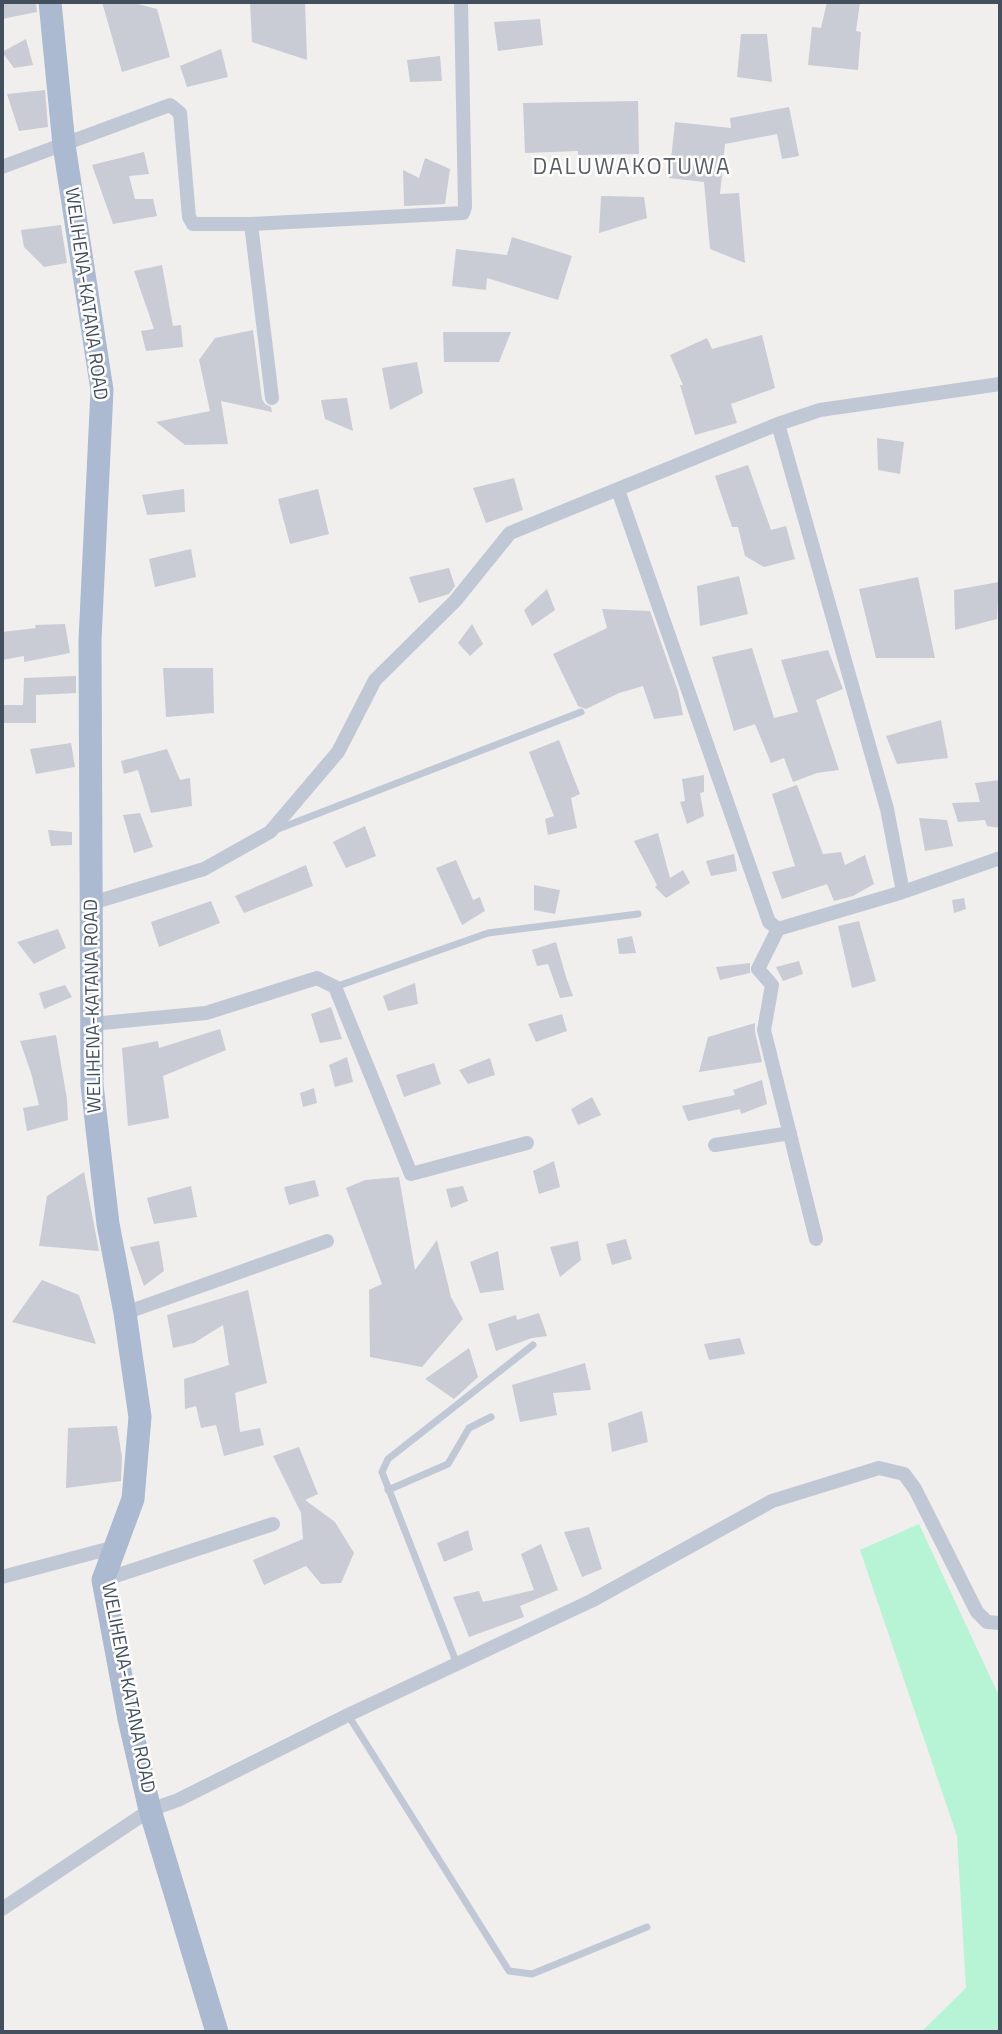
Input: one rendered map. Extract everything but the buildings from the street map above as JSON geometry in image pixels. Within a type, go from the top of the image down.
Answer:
[{"type":"main road","name":"WELIHENA-KATANA ROAD","points":[[50,2],[64,145],[102,390],[90,640],[93,1097],[108,1224],[125,1313],[140,1417],[133,1499],[103,1580],[129,1719],[150,1810],[217,2032]]},
{"type":"street","points":[[2,167],[170,105],[180,113],[189,217],[193,224],[251,224],[463,213],[461,2]]},
{"type":"street","points":[[251,224],[272,398]]},
{"type":"street","points":[[92,903],[204,869],[270,832],[338,752],[375,680],[455,601],[510,533],[778,424],[820,410],[1000,384]]},
{"type":"street","points":[[778,424],[887,809],[903,892]]},
{"type":"street","points":[[618,491],[769,922],[778,929]]},
{"type":"street","points":[[816,1239],[764,1030],[772,985],[758,969],[778,929],[903,892],[1000,858]]},
{"type":"street","points":[[92,1024],[206,1013],[317,978],[335,987],[411,1174],[527,1143]]},
{"type":"street","points":[[715,1145],[790,1133]]},
{"type":"street","points":[[125,1313],[327,1241]]},
{"type":"street","points":[[2,1909],[150,1810],[178,1800],[348,1715],[591,1601],[772,1502],[878,1468],[904,1474],[915,1489],[977,1612],[988,1622],[1000,1623]]},
{"type":"street","points":[[103,1580],[273,1524]]},
{"type":"street","points":[[2,1577],[115,1548]]},
{"type":"lane","points":[[270,832],[581,712]]},
{"type":"lane","points":[[335,987],[488,933],[638,915]]},
{"type":"lane","points":[[457,1664],[382,1472],[387,1459],[533,1345]]},
{"type":"lane","points":[[388,1490],[448,1464],[468,1428],[491,1417]]},
{"type":"lane","points":[[348,1715],[509,1970],[532,1974],[647,1927]]},
{"type":"green space","points":[[919,1524],[1000,1698],[1000,2032],[921,2032],[966,1988],[957,1836],[860,1550]]},
{"type":"district","name":"DALUWAKOTUWA","points":[[632,168]]}]
